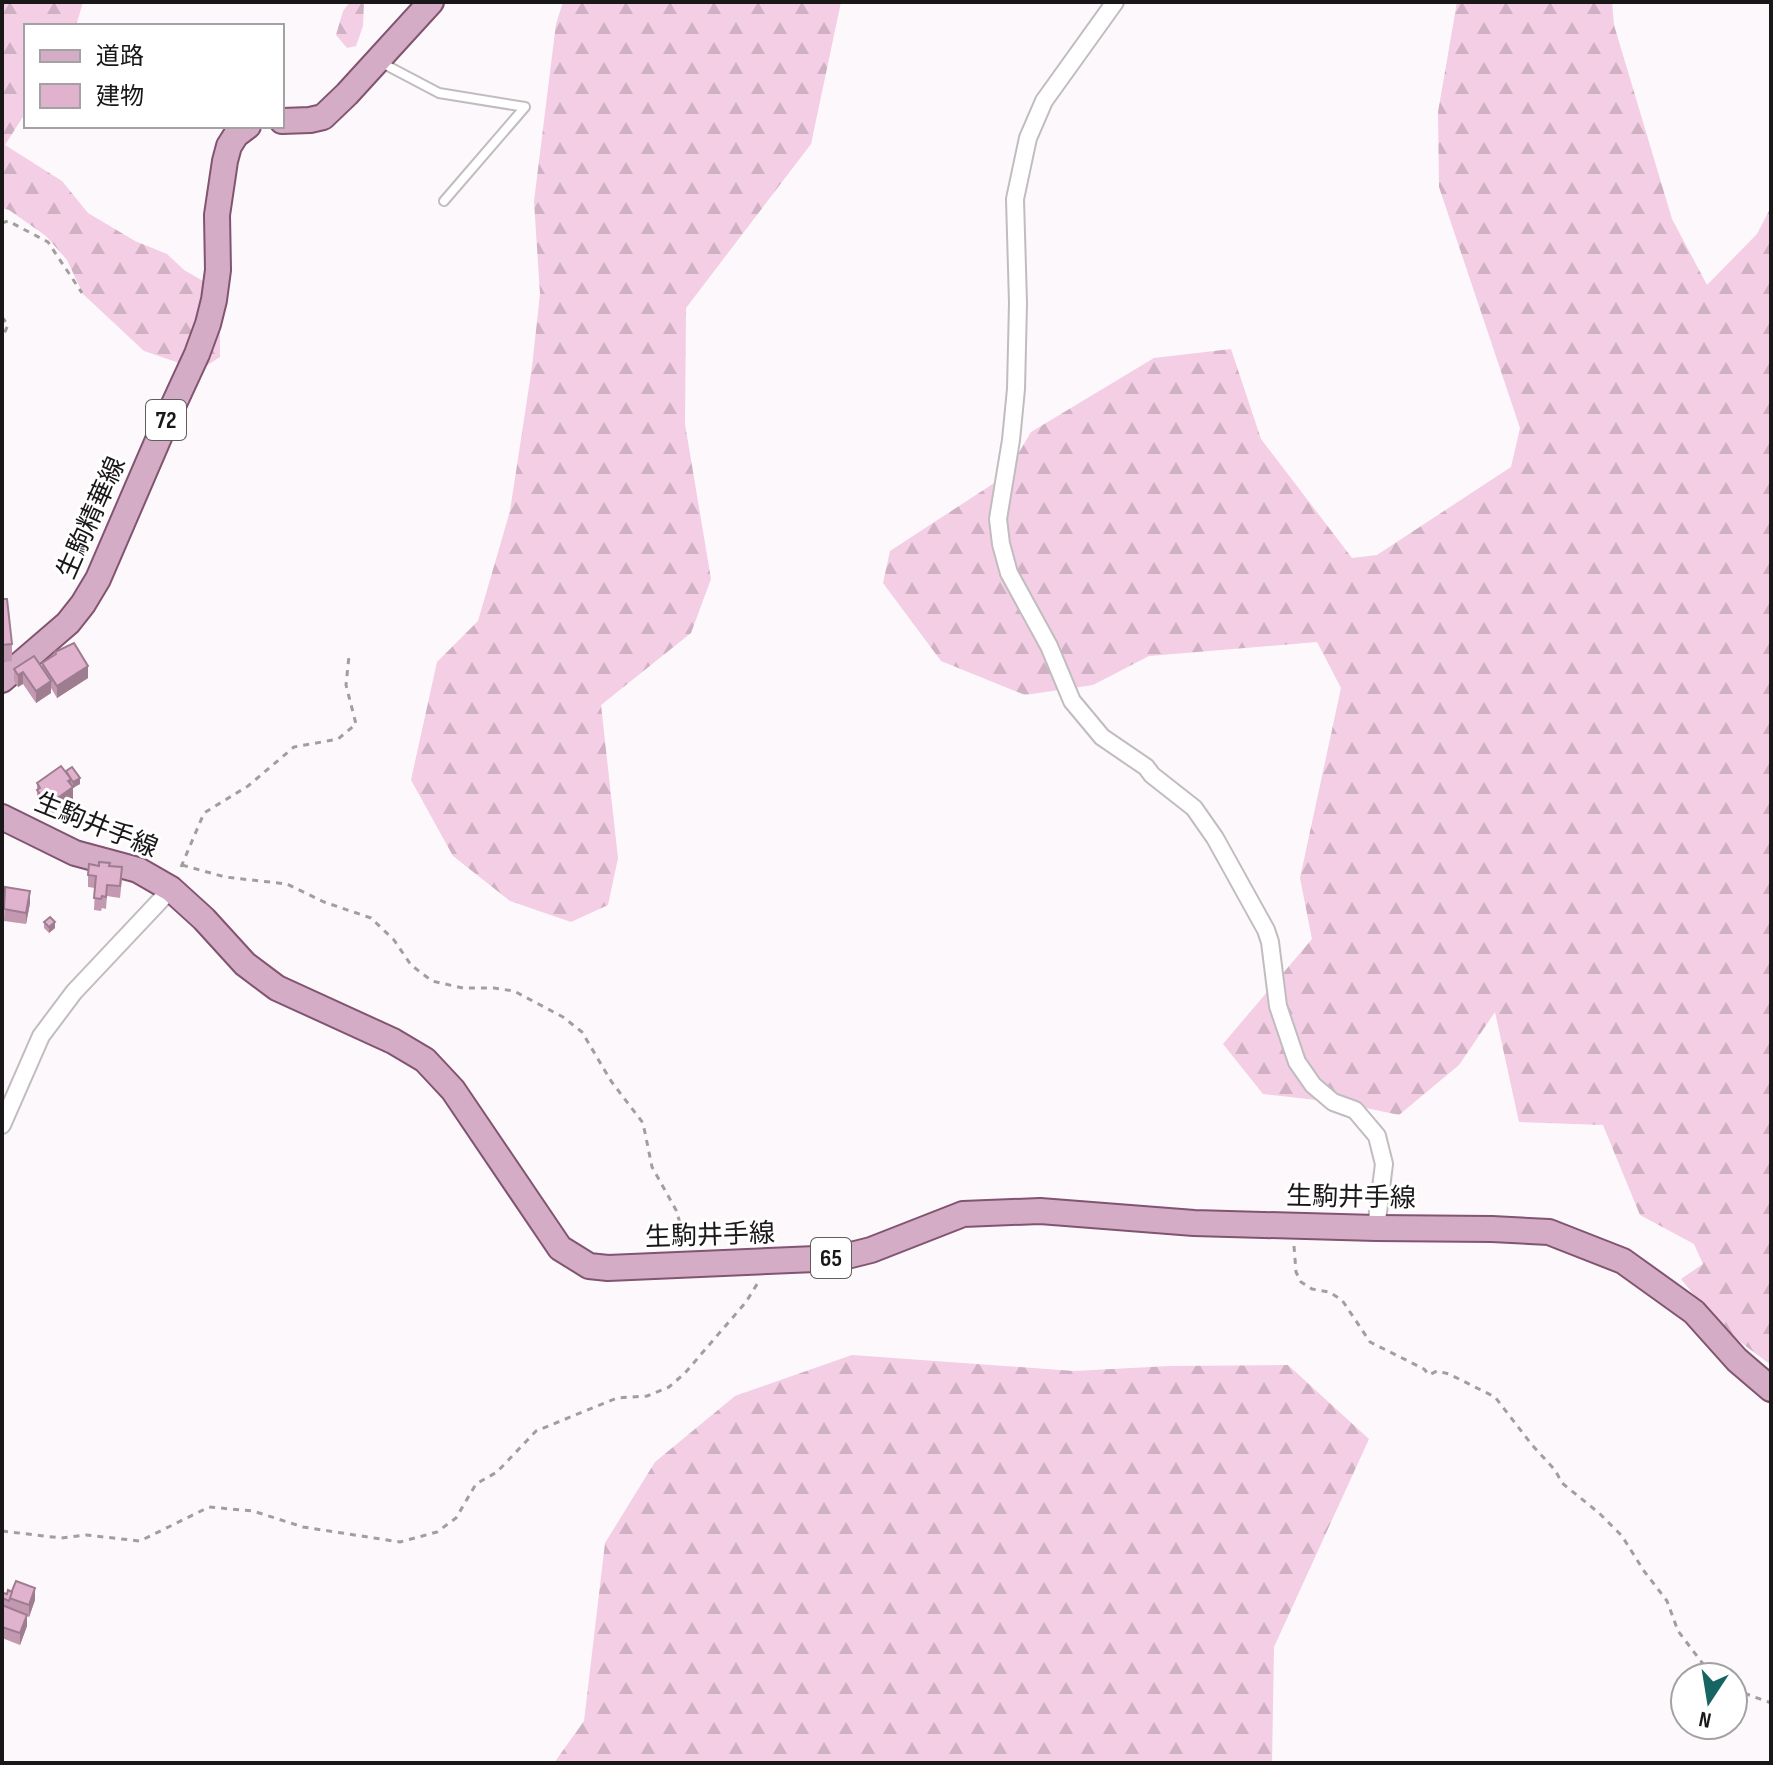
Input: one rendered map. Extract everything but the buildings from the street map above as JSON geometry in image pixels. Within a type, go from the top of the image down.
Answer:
[{"type":"main road","points":[[284,121],[323,117],[431,2]]},
{"type":"main road","name":"生駒精華線","points":[[2,680],[68,623],[98,579],[208,324],[218,270],[217,215],[225,161],[229,146],[245,128]]},
{"type":"main road","name":"生駒井手線","points":[[2,817],[75,853],[138,870],[171,889],[204,919],[245,964],[277,988],[393,1041],[425,1060],[453,1090],[560,1248],[589,1266],[608,1268],[839,1258],[871,1250],[963,1214],[1040,1211],[1194,1223],[1549,1232],[1623,1261],[1694,1312],[1737,1360],[1771,1389]]},
{"type":"street","points":[[1115,2],[1044,101],[1028,138],[1015,199],[1018,303],[1016,389],[998,519],[1001,544],[1009,573],[1049,646],[1072,701],[1102,737],[1146,767],[1194,808],[1215,838],[1266,930],[1278,1006],[1297,1062],[1313,1085],[1333,1102],[1355,1110],[1377,1136],[1384,1164],[1376,1228]]},
{"type":"street","points":[[2,1125],[41,1036],[74,992],[171,889]]},
{"type":"lane","points":[[378,61],[439,93],[525,107],[444,201]]},
{"type":"path","points":[[2,223],[8,221],[48,242],[82,293]]},
{"type":"path","points":[[2,317],[8,325],[2,338]]},
{"type":"path","points":[[171,889],[204,813],[248,786],[294,747],[338,739],[356,724],[346,685],[349,656]]},
{"type":"path","points":[[182,865],[225,877],[287,884],[324,902],[371,918],[394,940],[411,965],[432,981],[463,988],[514,991],[563,1017],[582,1032],[611,1081],[643,1123],[652,1167],[676,1210],[684,1236],[711,1264]]},
{"type":"path","points":[[1295,1226],[1294,1255],[1301,1282],[1342,1300],[1370,1342],[1424,1369],[1429,1375],[1437,1371],[1449,1374],[1495,1397],[1555,1470],[1562,1483],[1622,1536],[1667,1601],[1678,1631],[1701,1661]]},
{"type":"path","points":[[2,1531],[61,1538],[86,1535],[140,1541],[209,1507],[253,1511],[303,1527],[400,1542],[437,1532],[456,1518],[476,1484],[497,1472],[536,1431],[617,1398],[647,1396],[669,1387],[685,1373],[746,1302],[772,1261]]},
{"type":"path","points":[[1749,1695],[1771,1703]]},
{"type":"green space","points":[[2,2],[83,2],[77,24],[24,24],[24,115],[5,145],[62,181],[88,213],[135,241],[167,254],[184,270],[217,289],[220,357],[200,370],[144,351],[83,294],[67,260],[46,236],[2,208]]},
{"type":"green space","points":[[350,2],[364,2],[363,26],[356,46],[347,48],[336,35],[343,11]]},
{"type":"green space","points":[[563,2],[841,2],[811,144],[686,308],[685,424],[711,579],[691,633],[601,705],[618,858],[608,905],[571,922],[510,901],[453,856],[411,780],[437,662],[478,621],[510,511],[540,294],[534,201],[556,24]]},
{"type":"green space","points":[[1457,2],[1612,2],[1614,25],[1672,219],[1707,285],[1757,234],[1771,207],[1771,1365],[1719,1326],[1681,1279],[1703,1264],[1694,1244],[1640,1215],[1603,1125],[1519,1122],[1495,1012],[1459,1065],[1399,1115],[1343,1103],[1263,1094],[1223,1044],[1312,939],[1300,878],[1341,688],[1317,642],[1149,656],[1093,685],[1025,695],[941,661],[883,583],[890,551],[1005,476],[1031,432],[1154,358],[1231,349],[1261,439],[1352,558],[1377,555],[1511,467],[1520,428],[1439,187],[1438,112]]},
{"type":"green space","points":[[852,1355],[1074,1371],[1288,1365],[1369,1439],[1274,1647],[1272,1763],[554,1763],[584,1721],[605,1543],[655,1462],[735,1396]]}]
